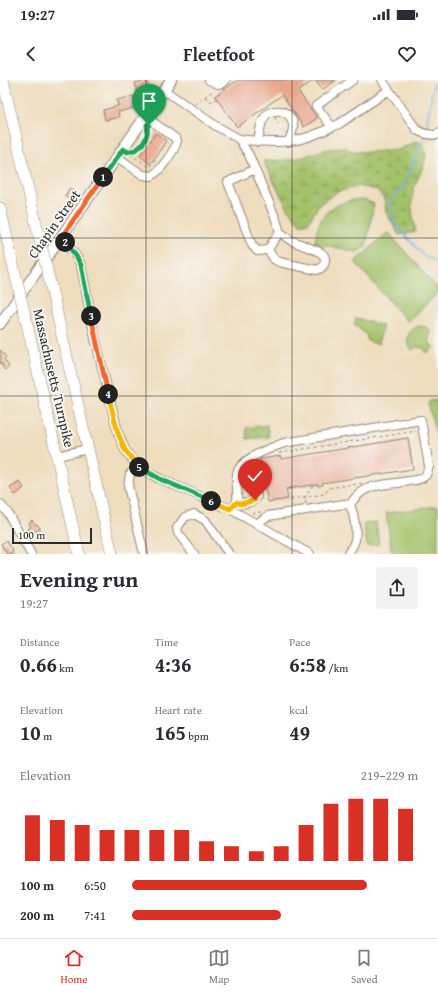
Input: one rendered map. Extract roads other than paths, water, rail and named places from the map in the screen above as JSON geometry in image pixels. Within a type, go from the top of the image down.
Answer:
[{"type":"highway","name":"Massachusetts Turnpike","points":[[3,80],[96,479],[112,554]]},
{"type":"highway","name":"Massachusetts Turnpike","points":[[0,208],[79,554]]},
{"type":"highway","points":[[96,479],[118,554]]},
{"type":"main road","name":"Chapin Street","points":[[0,324],[146,121],[164,90],[172,80]]},
{"type":"street","points":[[209,80],[215,84],[223,83],[226,80]]},
{"type":"street","points":[[332,127],[316,106],[353,80]]},
{"type":"street","points":[[382,80],[417,130],[420,132],[435,134]]},
{"type":"street","points":[[164,90],[216,126],[239,139],[258,142],[288,142],[305,139],[339,124],[389,90]]},
{"type":"street","points":[[258,142],[262,121],[265,116],[273,111],[278,111],[288,114],[293,123],[294,128],[288,142]]},
{"type":"street","points":[[123,153],[143,175],[151,176],[158,171],[175,148],[177,141],[175,138],[146,121]]},
{"type":"street","points":[[239,139],[249,155],[280,232],[290,240],[323,254],[325,263],[323,267],[318,270],[279,262],[274,259],[268,250]]},
{"type":"street","points":[[255,169],[228,182],[252,245],[257,250],[268,250]]},
{"type":"street","points":[[268,250],[280,232]]},
{"type":"street","points":[[61,238],[76,256],[81,265],[95,338],[118,433],[125,450],[138,466],[160,479],[230,509],[301,551],[310,554]]},
{"type":"street","points":[[230,509],[237,502],[238,469],[246,461],[284,443],[421,420],[429,466],[426,474],[419,480],[371,487],[360,491],[350,505]]},
{"type":"street","points":[[57,456],[88,449]]},
{"type":"street","points":[[237,502],[241,504],[252,502],[257,498],[252,469],[246,461]]},
{"type":"street","points":[[138,466],[130,474],[128,486],[144,554]]},
{"type":"street","points":[[0,504],[14,524],[31,554]]},
{"type":"street","points":[[256,524],[268,516],[344,504],[350,505]]},
{"type":"street","points":[[348,554],[355,540],[350,505]]},
{"type":"street","points":[[194,554],[178,533],[177,528],[184,517],[194,514],[205,520],[229,554]]},
{"type":"waterway","points":[[426,130],[433,86],[437,80]]},
{"type":"waterway","points":[[425,136],[403,188],[390,199],[393,222],[426,258],[438,261]]}]
